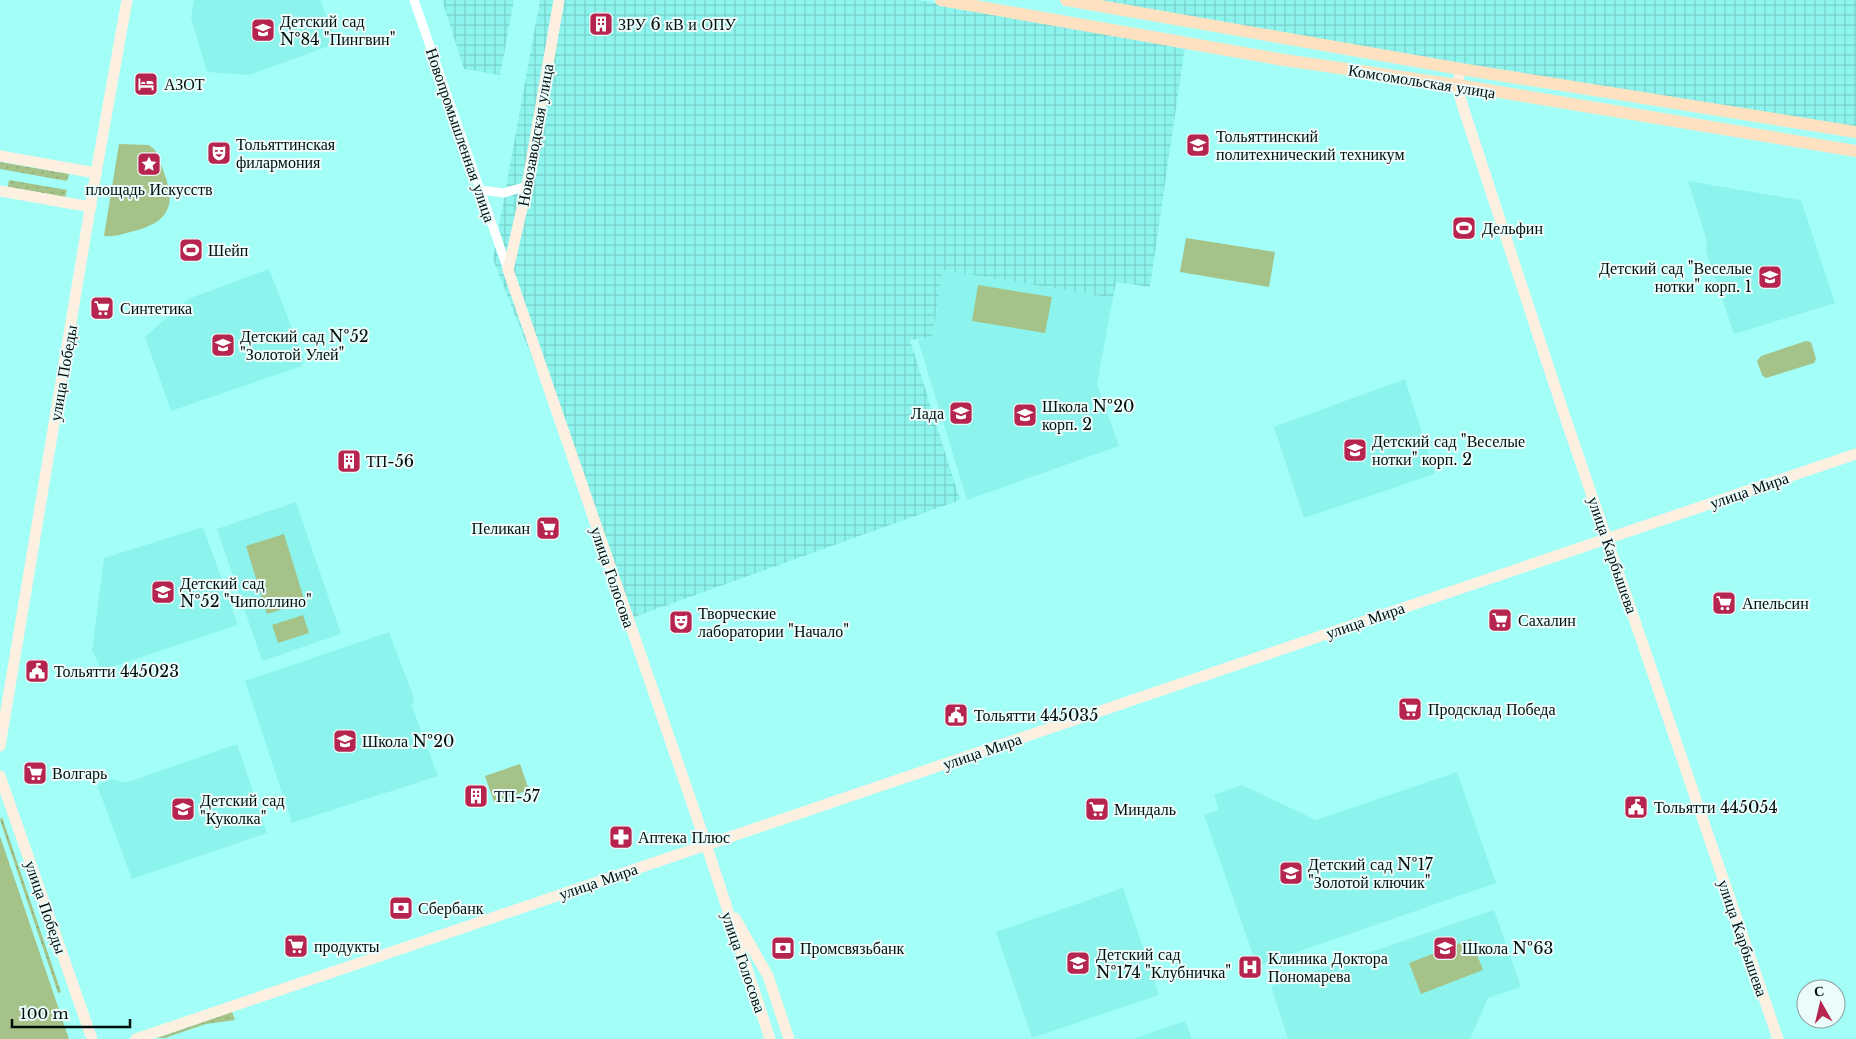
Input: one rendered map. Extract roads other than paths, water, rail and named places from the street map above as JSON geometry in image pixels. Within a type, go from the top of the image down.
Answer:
[{"type":"main road","name":"улица Победы","points":[[0,746],[90,206],[127,0]]},
{"type":"main road","name":"Новозаводская улица","points":[[508,270],[527,186],[559,0]]},
{"type":"main road","name":"Комсомольская улица","points":[[941,0],[990,4],[1284,60],[1672,120],[1856,151]]},
{"type":"main road","name":"Комсомольская улица","points":[[1066,0],[1461,69],[1856,132]]},
{"type":"main road","points":[[1457,86],[1461,69]]},
{"type":"main road","name":"улица Карбышева","points":[[1457,86],[1546,360],[1778,1039]]},
{"type":"main road","points":[[1672,120],[1676,102]]},
{"type":"main road","points":[[0,156],[96,174]]},
{"type":"main road","points":[[0,191],[90,206]]},
{"type":"main road","name":"улица Голосова","points":[[508,270],[706,844],[770,1039]]},
{"type":"main road","name":"улица Мира","points":[[136,1039],[1856,454]]},
{"type":"main road","name":"улица Победы","points":[[0,776],[92,1039]]},
{"type":"main road","name":"улица Голосова","points":[[718,884],[736,922],[768,976],[789,1039]]},
{"type":"main road","points":[[751,981],[760,974],[768,976]]},
{"type":"street","name":"Новопромышленная улица","points":[[414,0],[508,270]]},
{"type":"street","points":[[481,190],[504,193],[527,186]]},
{"type":"place","name":"ЗРУ 6 кВ и ОПУ","points":[[601,24]]},
{"type":"place","name":"Детский сад №84 \"Пингвин\"","points":[[263,30]]},
{"type":"place","name":"АЗОТ","points":[[146,84]]},
{"type":"place","name":"Тольяттинский политехнический техникум","points":[[1198,145]]},
{"type":"place","name":"Тольяттинская филармония","points":[[219,153]]},
{"type":"place","name":"площадь Искусств","points":[[149,164]]},
{"type":"place","name":"Дельфин","points":[[1464,228]]},
{"type":"place","name":"Шейп","points":[[191,250]]},
{"type":"place","name":"Детский сад \"Веселые нотки\" корп. 1","points":[[1770,277]]},
{"type":"place","name":"Синтетика","points":[[102,308]]},
{"type":"place","name":"Детский сад №52 \"Золотой Улей\"","points":[[223,345]]},
{"type":"place","name":"Лада","points":[[961,413]]},
{"type":"place","name":"Школа №20 корп. 2","points":[[1025,415]]},
{"type":"place","name":"Детский сад \"Веселые нотки\" корп. 2","points":[[1355,450]]},
{"type":"place","name":"ТП-56","points":[[349,461]]},
{"type":"place","name":"Пеликан","points":[[548,528]]},
{"type":"place","name":"Детский сад №52 \"Чиполлино\"","points":[[163,592]]},
{"type":"place","name":"Апельсин","points":[[1724,603]]},
{"type":"place","name":"Сахалин","points":[[1500,620]]},
{"type":"place","name":"Творческие лаборатории \"Начало\"","points":[[681,622]]},
{"type":"place","name":"Тольятти 445023","points":[[37,671]]},
{"type":"place","name":"Продсклад Победа","points":[[1410,709]]},
{"type":"place","name":"Тольятти 445035","points":[[956,715]]},
{"type":"place","name":"Школа №20","points":[[345,741]]},
{"type":"place","name":"Волгарь","points":[[35,773]]},
{"type":"place","name":"ТП-57","points":[[476,796]]},
{"type":"place","name":"Тольятти 445054","points":[[1636,807]]},
{"type":"place","name":"Детский сад \"Куколка\"","points":[[183,809]]},
{"type":"place","name":"Миндаль","points":[[1097,809]]},
{"type":"place","name":"Аптека Плюс","points":[[621,837]]},
{"type":"place","name":"Детский сад №17 \"Золотой ключик\"","points":[[1291,873]]},
{"type":"place","name":"Сбербанк","points":[[401,908]]},
{"type":"place","name":"продукты","points":[[296,946]]},
{"type":"place","name":"Промсвязьбанк","points":[[783,948]]},
{"type":"place","name":"Школа №63","points":[[1445,948]]},
{"type":"place","name":"Детский сад №174 \"Клубничка\"","points":[[1078,963]]},
{"type":"place","name":"Клиника Доктора Пономарева","points":[[1250,967]]}]
